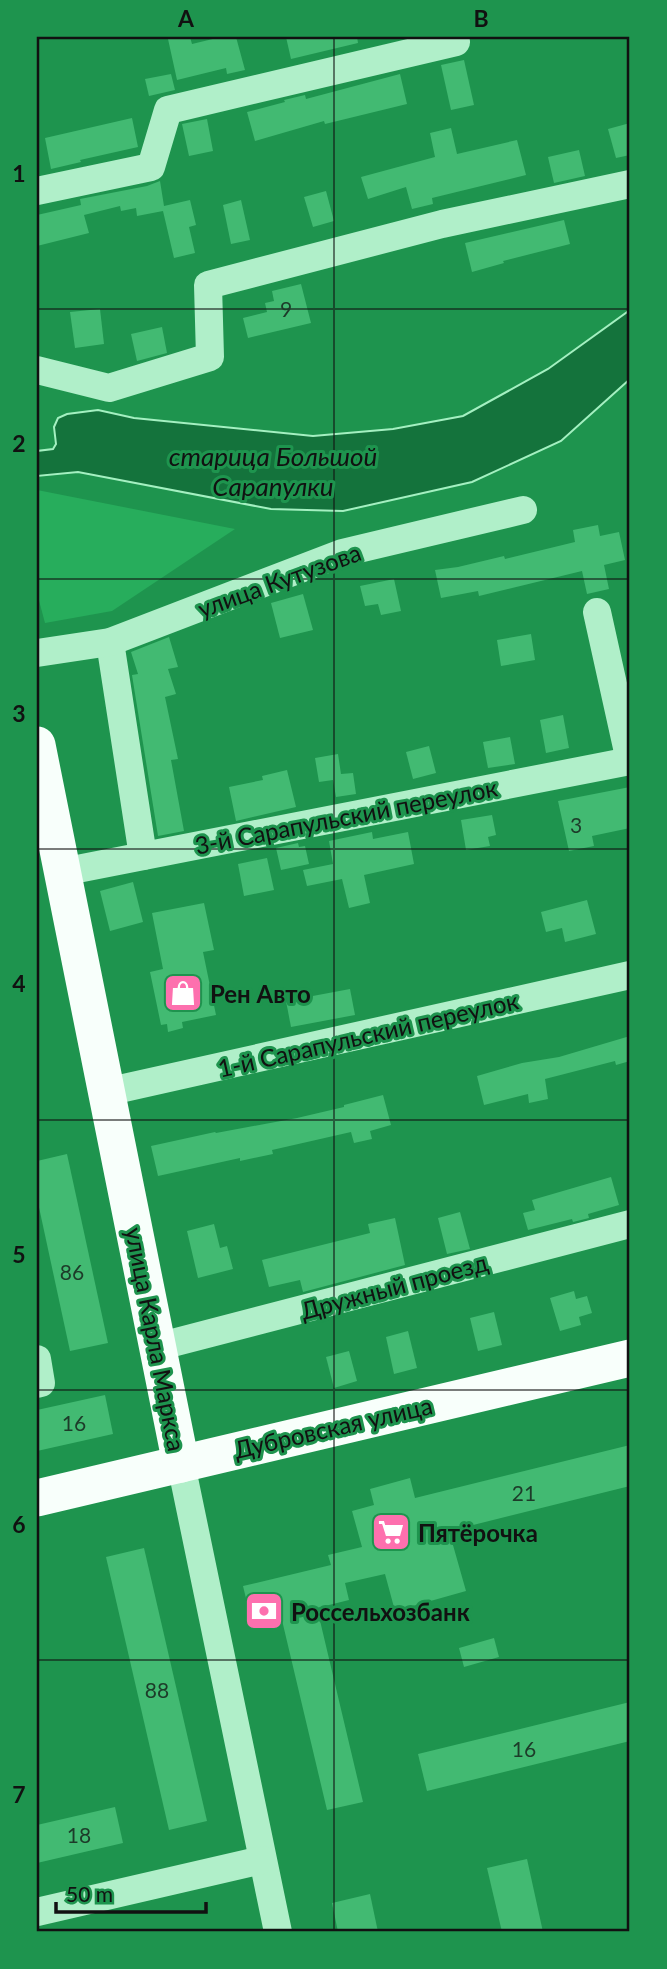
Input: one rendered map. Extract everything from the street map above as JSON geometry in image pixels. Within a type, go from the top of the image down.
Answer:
[{"type":"main road","name":"улица Карла Маркса","points":[[37,745],[181,1464]]},
{"type":"main road","name":"Дубровская улица","points":[[37,1498],[630,1358]]},
{"type":"street","points":[[37,191],[151,167],[169,110],[456,42],[455,37]]},
{"type":"street","points":[[37,370],[109,388],[191,365],[210,357],[208,285],[442,224],[630,184]]},
{"type":"street","name":"улица Кутузова","points":[[37,653],[110,642],[342,554],[523,510]]},
{"type":"street","points":[[597,612],[630,761]]},
{"type":"street","points":[[110,642],[143,856]]},
{"type":"street","name":"3-й Сарапульский переулок","points":[[62,872],[630,761]]},
{"type":"street","name":"1-й Сарапульский переулок","points":[[106,1092],[630,975]]},
{"type":"street","name":"Дружный проезд","points":[[157,1348],[630,1224]]},
{"type":"street","points":[[37,1360],[41,1383],[37,1384]]},
{"type":"street","name":"улица Карла Маркса","points":[[181,1464],[278,1932]]},
{"type":"street","points":[[37,1912],[261,1860]]},
{"type":"shaded area","points":[[37,490],[235,529],[112,611],[45,623],[37,593]]},
{"type":"water","name":"старица Большой Сарапулки","points":[[630,310],[630,379],[561,441],[472,482],[343,511],[271,509],[78,472],[37,476],[37,451],[53,449],[56,444],[54,427],[58,418],[67,414],[98,410],[134,418],[313,436],[393,429],[463,416],[548,369]]},
{"type":"building","points":[[190,37],[192,44],[221,37],[236,37],[245,70],[227,74],[226,68],[177,80],[168,39]]},
{"type":"building","points":[[286,37],[357,37],[358,43],[291,59]]},
{"type":"building","points":[[464,60],[474,105],[451,110],[441,65]]},
{"type":"building","points":[[171,74],[175,90],[149,96],[145,79]]},
{"type":"building","points":[[400,74],[407,104],[325,124],[324,121],[255,141],[247,112],[285,102],[284,100],[305,95],[306,99]]},
{"type":"building","points":[[132,118],[138,147],[51,169],[45,138]]},
{"type":"building","points":[[207,119],[213,151],[189,156],[182,124]]},
{"type":"building","points":[[630,123],[630,155],[616,158],[608,129]]},
{"type":"building","points":[[451,128],[457,154],[517,140],[526,175],[432,198],[433,204],[412,209],[406,187],[368,199],[361,177],[435,157],[430,133]]},
{"type":"building","points":[[579,150],[585,176],[554,183],[548,157]]},
{"type":"building","points":[[160,181],[164,206],[190,200],[196,225],[189,227],[195,253],[174,258],[163,211],[137,216],[136,208],[121,211],[120,206],[84,215],[89,233],[37,246],[37,215],[81,205],[80,199]]},
{"type":"building","points":[[326,191],[334,221],[313,227],[304,197]]},
{"type":"building","points":[[241,200],[250,240],[231,244],[223,205]]},
{"type":"building","points":[[564,220],[570,244],[472,272],[465,243]]},
{"type":"building","points":[[301,284],[311,323],[248,338],[243,318],[267,312],[265,303],[274,301],[272,291]]},
{"type":"building","points":[[100,309],[104,344],[75,348],[70,312]]},
{"type":"building","points":[[162,327],[167,353],[137,361],[131,334]]},
{"type":"building","points":[[598,525],[600,536],[619,532],[625,560],[604,565],[609,589],[587,594],[582,571],[479,596],[478,591],[441,598],[435,570],[504,556],[505,559],[575,542],[573,530]]},
{"type":"building","points":[[394,579],[401,611],[381,615],[378,604],[365,606],[360,586]]},
{"type":"building","points":[[303,594],[313,630],[280,638],[271,603]]},
{"type":"building","points":[[531,634],[535,660],[501,666],[497,640]]},
{"type":"building","points":[[169,637],[178,667],[168,669],[176,694],[165,697],[178,759],[171,760],[184,831],[158,836],[132,675],[138,674],[131,652]]},
{"type":"building","points":[[563,715],[569,748],[546,753],[540,720]]},
{"type":"building","points":[[510,737],[515,764],[488,768],[483,742]]},
{"type":"building","points":[[429,746],[436,773],[413,779],[406,752]]},
{"type":"building","points":[[338,754],[341,774],[353,773],[356,794],[336,797],[333,780],[319,782],[315,758]]},
{"type":"building","points":[[287,770],[296,807],[236,821],[229,787],[263,780],[262,776]]},
{"type":"building","points":[[630,787],[630,828],[592,836],[594,846],[569,851],[558,801]]},
{"type":"building","points":[[492,815],[496,835],[488,837],[490,846],[466,850],[461,820]]},
{"type":"building","points":[[372,832],[373,839],[408,832],[414,864],[364,875],[370,903],[349,908],[342,879],[307,886],[303,870],[333,864],[329,841]]},
{"type":"building","points":[[298,843],[299,847],[305,846],[309,864],[281,870],[276,848]]},
{"type":"building","points":[[267,858],[274,890],[244,896],[238,864]]},
{"type":"building","points":[[133,882],[143,922],[110,931],[100,891]]},
{"type":"building","points":[[587,900],[596,934],[565,942],[562,928],[546,932],[541,912]]},
{"type":"building","points":[[204,903],[214,950],[203,952],[216,1015],[182,1022],[183,1028],[168,1032],[167,1024],[161,1025],[150,972],[163,969],[152,913]]},
{"type":"building","points":[[350,989],[355,1015],[291,1027],[286,1001]]},
{"type":"building","points":[[630,1036],[630,1061],[616,1065],[615,1061],[545,1079],[548,1099],[529,1103],[528,1094],[484,1105],[477,1076],[522,1063],[559,1057]]},
{"type":"building","points":[[383,1095],[391,1125],[370,1131],[372,1139],[354,1143],[351,1132],[272,1150],[273,1154],[240,1161],[240,1158],[158,1176],[151,1146],[297,1118]]},
{"type":"building","points":[[67,1154],[108,1343],[70,1351],[37,1198],[37,1161]]},
{"type":"building","points":[[611,1177],[619,1205],[588,1214],[589,1218],[573,1222],[572,1219],[528,1230],[523,1213],[535,1210],[532,1200]]},
{"type":"building","points":[[460,1212],[470,1249],[447,1254],[438,1218]]},
{"type":"building","points":[[395,1218],[405,1265],[303,1292],[300,1280],[269,1287],[262,1260],[370,1233],[368,1224]]},
{"type":"building","points":[[214,1224],[220,1248],[227,1246],[233,1269],[198,1278],[187,1231]]},
{"type":"building","points":[[574,1291],[576,1299],[587,1296],[592,1313],[579,1317],[581,1325],[560,1331],[550,1298]]},
{"type":"building","points":[[494,1312],[502,1345],[478,1351],[470,1318]]},
{"type":"building","points":[[408,1331],[417,1368],[394,1374],[386,1337]]},
{"type":"building","points":[[349,1351],[357,1381],[334,1388],[326,1357]]},
{"type":"building","points":[[105,1395],[113,1434],[37,1451],[37,1410]]},
{"type":"building","points":[[630,1445],[630,1486],[449,1531],[466,1591],[395,1611],[385,1574],[345,1583],[349,1600],[317,1608],[363,1802],[327,1810],[281,1616],[252,1623],[243,1586],[331,1565],[328,1555],[362,1547],[352,1511],[374,1505],[370,1489],[410,1478],[415,1498]]},
{"type":"building","points":[[144,1548],[207,1821],[169,1830],[106,1557]]},
{"type":"building","points":[[494,1638],[499,1657],[464,1667],[459,1648]]},
{"type":"building","points":[[630,1702],[630,1741],[427,1791],[418,1754]]},
{"type":"building","points":[[115,1807],[123,1843],[37,1863],[37,1825]]},
{"type":"building","points":[[527,1859],[543,1932],[502,1932],[487,1868]]},
{"type":"building","points":[[370,1894],[378,1932],[338,1932],[332,1903]]},
{"type":"place","name":"Рен Авто","points":[[183,993]]},
{"type":"place","name":"Пятёрочка","points":[[391,1532]]},
{"type":"place","name":"Россельхозбанк","points":[[264,1611]]}]
